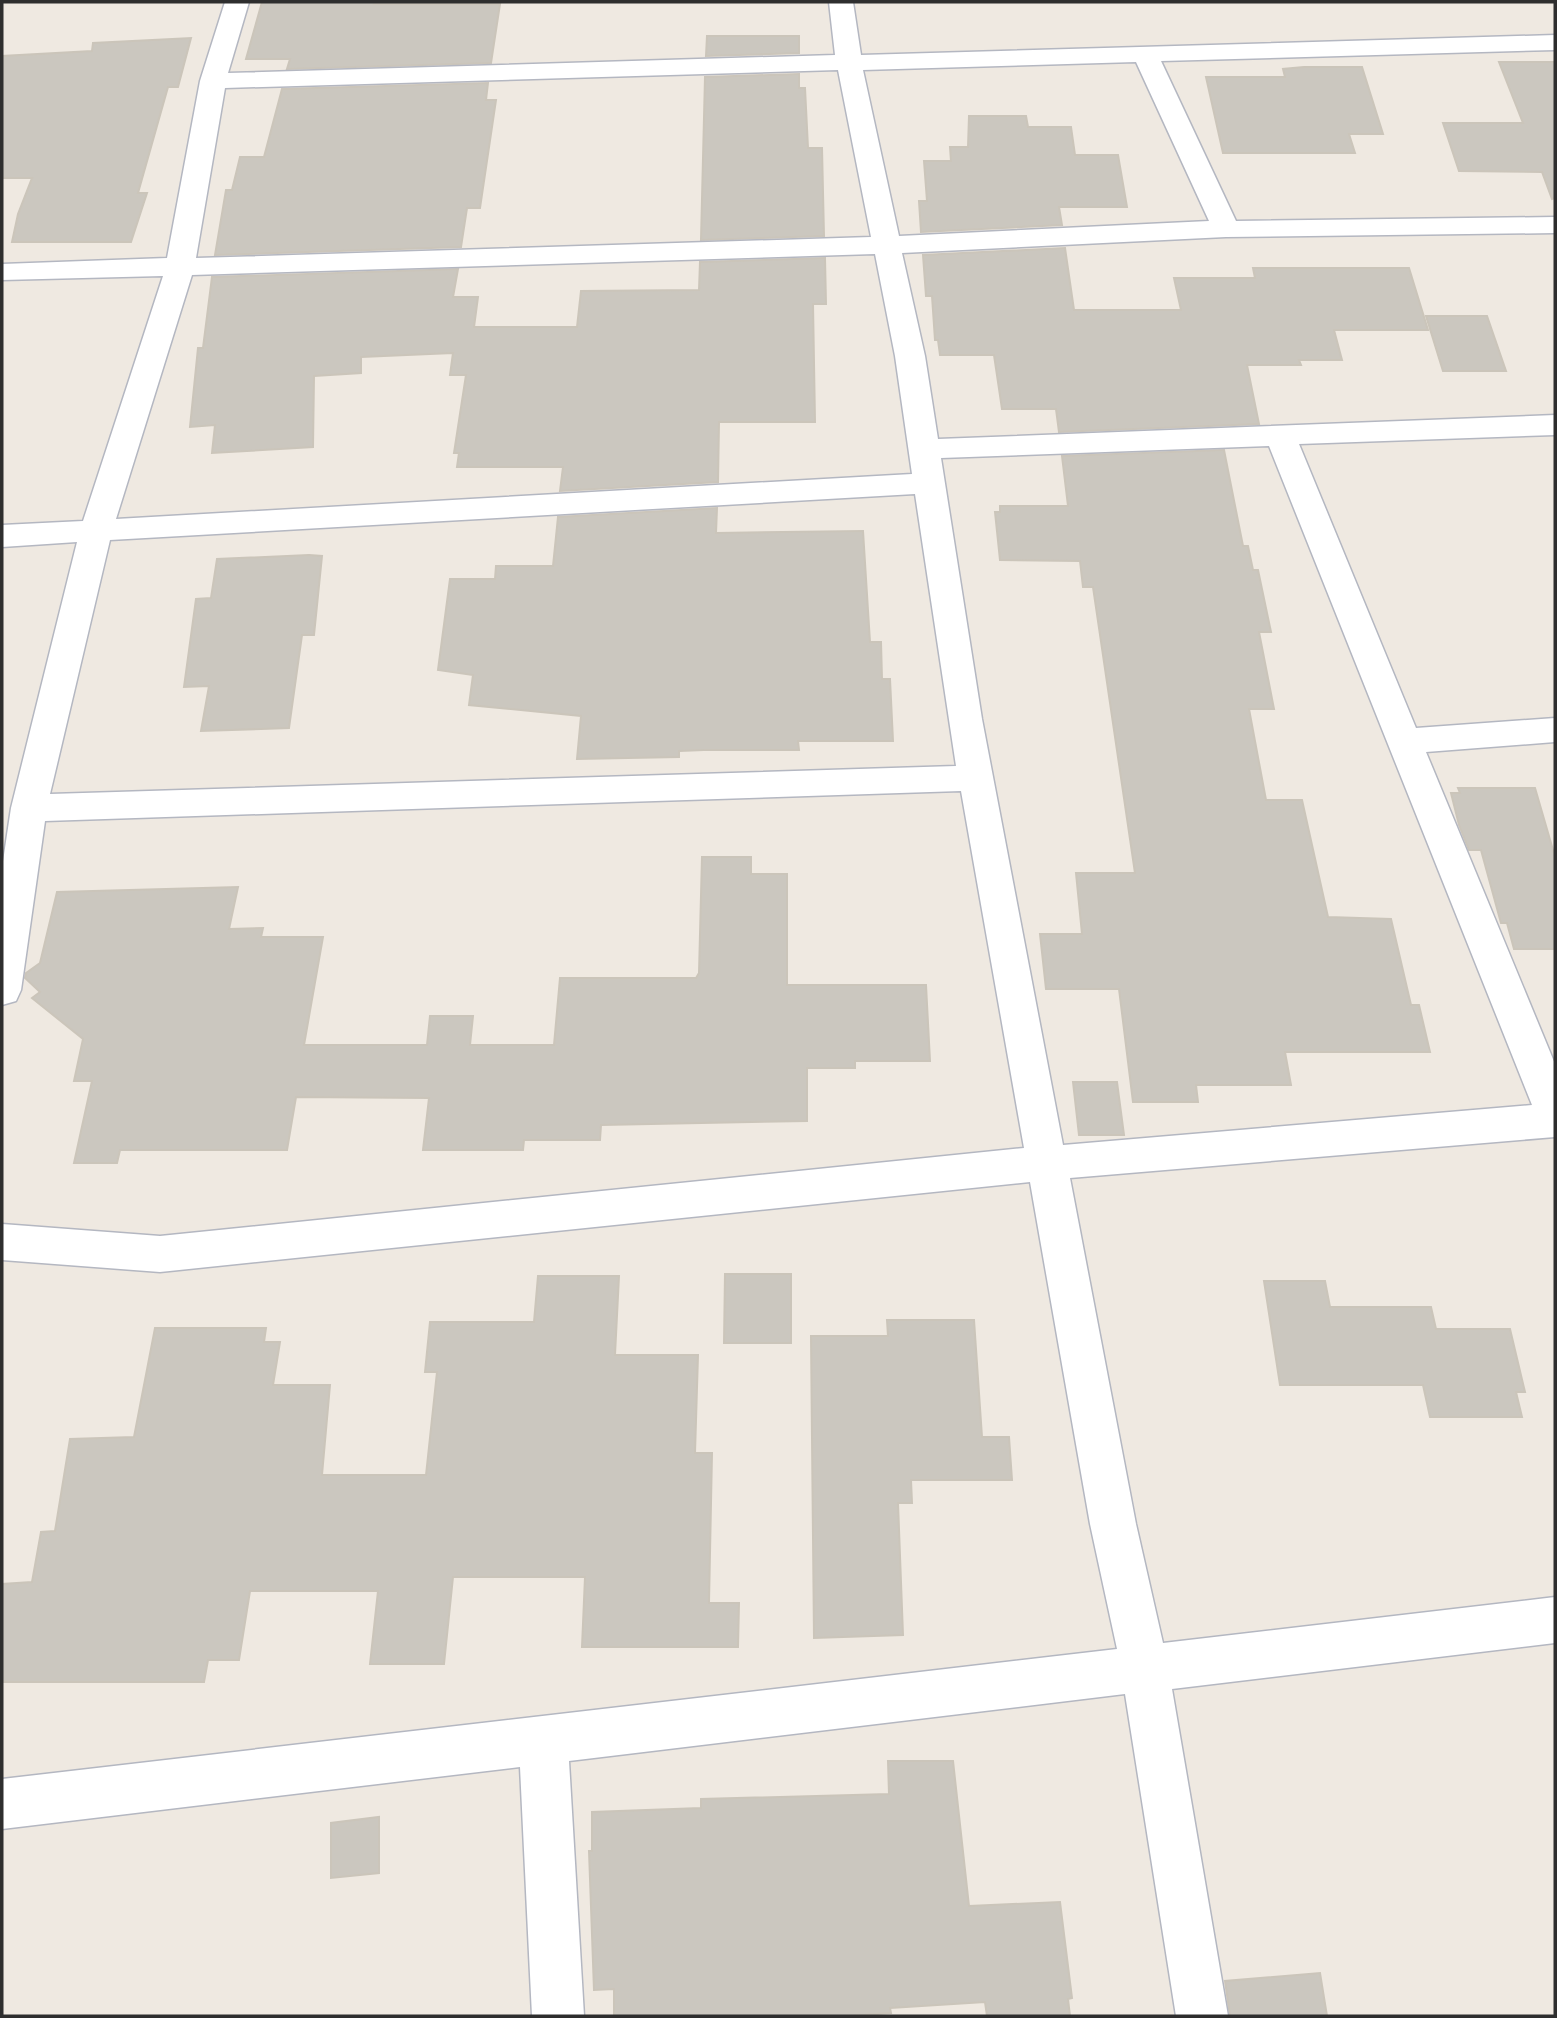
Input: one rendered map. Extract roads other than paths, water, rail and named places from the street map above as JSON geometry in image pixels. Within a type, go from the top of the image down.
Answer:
[{"type":"street","points":[[2,990],[29,808],[96,531],[180,267],[212,81],[237,2]]},
{"type":"street","points":[[841,2],[849,62],[910,356],[976,778],[1113,1524],[1145,1668],[1202,2016]]},
{"type":"street","points":[[212,81],[1555,42]]},
{"type":"street","points":[[1145,53],[1226,229]]},
{"type":"street","points":[[2,272],[886,245],[1226,229],[1555,225]]},
{"type":"street","points":[[2,536],[96,531],[927,466],[1280,435],[1555,425]]},
{"type":"street","points":[[1280,435],[1555,1112]]},
{"type":"street","points":[[1404,741],[1555,730]]},
{"type":"street","points":[[29,808],[976,778]]},
{"type":"street","points":[[2,1242],[160,1254],[1047,1163],[1555,1120]]},
{"type":"street","points":[[2,1804],[1555,1620]]},
{"type":"street","points":[[543,1738],[558,2016]]}]
